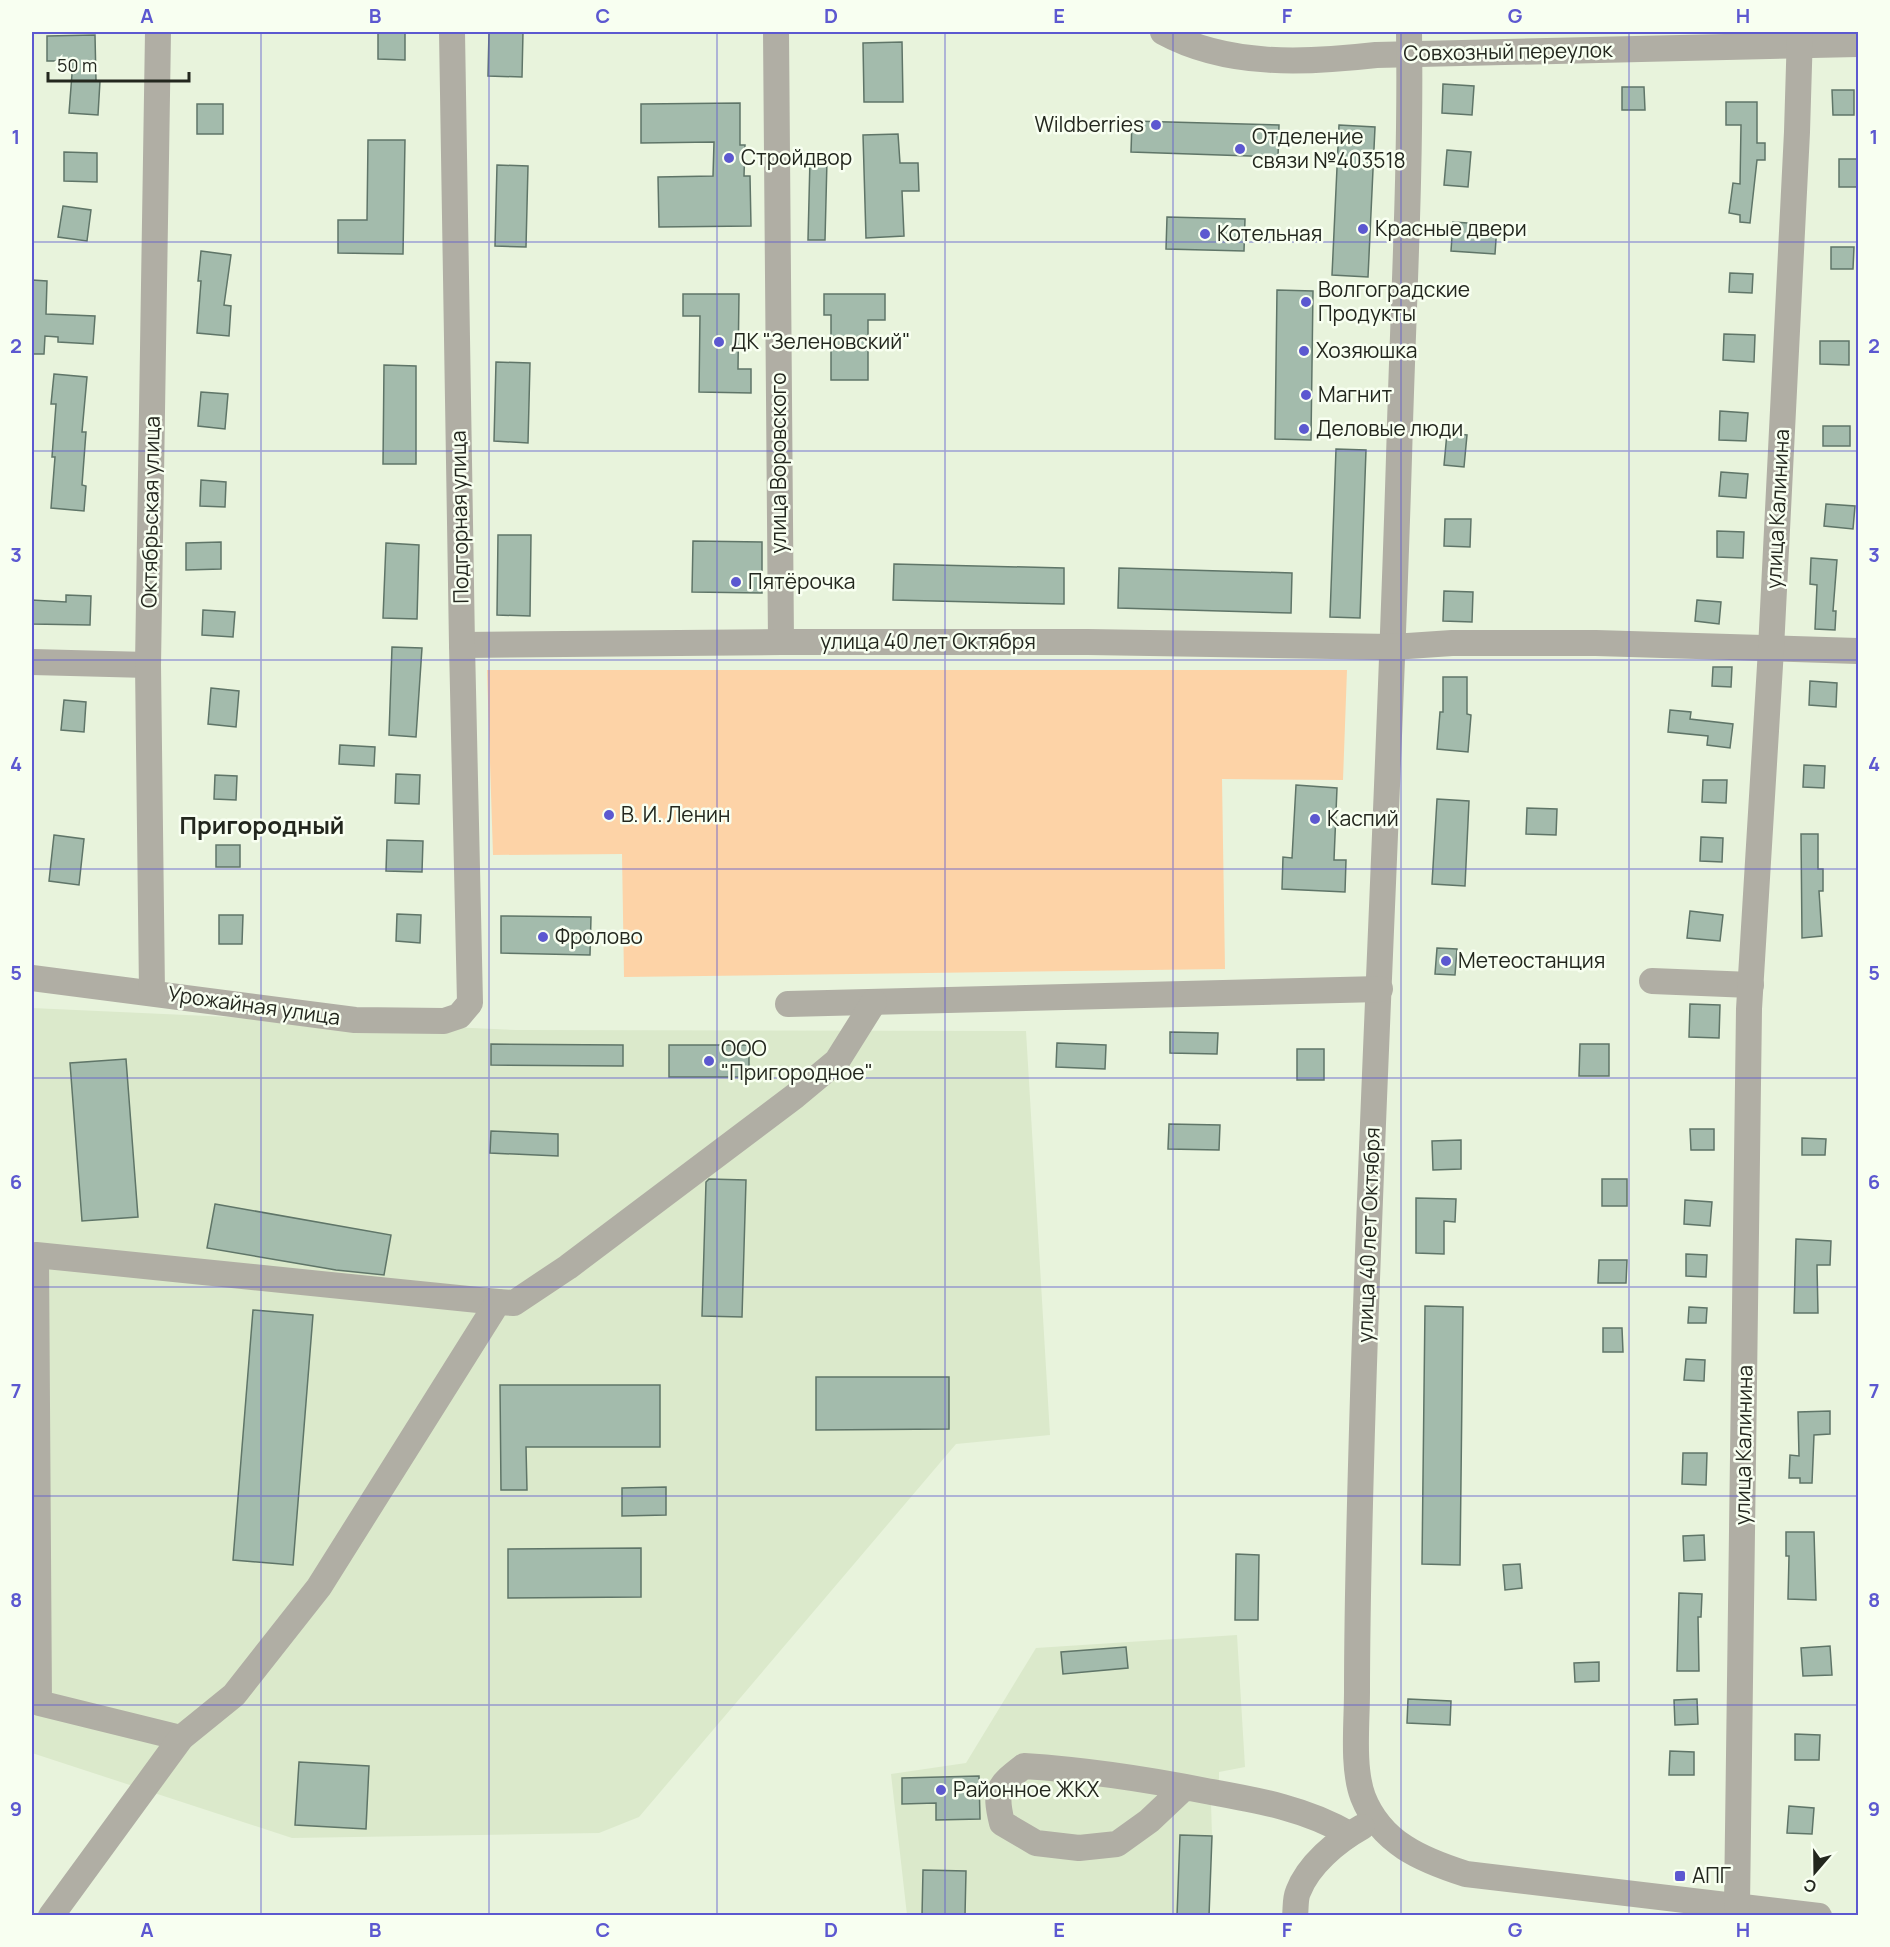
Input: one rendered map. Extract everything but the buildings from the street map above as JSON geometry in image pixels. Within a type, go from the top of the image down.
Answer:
[{"type":"street","name":"Октябрьская улица","points":[[152,992],[148,665],[158,32]]},
{"type":"street","name":"Подгорная улица","points":[[452,32],[470,1003]]},
{"type":"street","name":"улица Воровского","points":[[776,32],[781,642]]},
{"type":"street","name":"Совхозный переулок","points":[[1163,32],[1207,49],[1244,57],[1303,62],[1376,55],[1409,43],[1800,38],[1858,44]]},
{"type":"street","name":"улица Калинина","points":[[1737,1905],[1750,985],[1771,650],[1800,38]]},
{"type":"street","name":"улица 40 лет Октября","points":[[1409,43],[1393,647],[1366,1291],[1357,1590],[1357,1765],[1362,1793],[1375,1820],[1389,1837],[1436,1864],[1466,1874],[1820,1916]]},
{"type":"street","name":"улица 40 лет Октября","points":[[462,645],[1089,642],[1393,647]]},
{"type":"street","points":[[1393,647],[1452,643],[1548,643],[1858,651]]},
{"type":"street","points":[[32,662],[148,665]]},
{"type":"street","name":"Урожайная улица","points":[[32,978],[355,1020],[444,1021],[459,1016],[470,1003]]},
{"type":"street","points":[[1652,981],[1750,985]]},
{"type":"street","points":[[788,1004],[1380,989]]},
{"type":"street","points":[[181,1738],[39,1704],[36,1255],[514,1303],[568,1267],[795,1096],[837,1061],[874,1002]]},
{"type":"street","points":[[51,1916],[181,1738],[234,1695],[319,1587],[498,1302]]},
{"type":"street","points":[[1185,1787],[1149,1821],[1117,1844],[1079,1848],[1035,1843],[1002,1823],[997,1800],[1005,1780],[1024,1766],[1073,1770],[1185,1787],[1268,1802],[1328,1821],[1349,1834]]},
{"type":"street","points":[[1295,1916],[1297,1893],[1308,1873],[1349,1834],[1375,1820]]},
{"type":"shaded area","points":[[487,670],[1347,670],[1343,780],[1222,779],[1225,969],[624,977],[622,854],[493,855]]},
{"type":"shaded area","points":[[32,1008],[516,1030],[1026,1031],[1050,1435],[956,1444],[639,1817],[599,1833],[292,1838],[32,1753]]},
{"type":"shaded area","name":"Районное ЖКХ","points":[[1237,1635],[1245,1767],[1219,1772],[1219,1785],[1211,1803],[1209,1915],[907,1915],[891,1774],[966,1763],[1036,1648]]},
{"type":"place","name":"Wildberries","points":[[1156,125]]},
{"type":"place","name":"Отделение связи №403518","points":[[1240,149]]},
{"type":"place","name":"Стройдвор","points":[[729,158]]},
{"type":"place","name":"Красные двери","points":[[1363,229]]},
{"type":"place","name":"Котельная","points":[[1205,234]]},
{"type":"place","name":"Волгоградские Продукты","points":[[1306,302]]},
{"type":"place","name":"ДК \"Зеленовский\"","points":[[719,342]]},
{"type":"place","name":"Хозяюшка","points":[[1304,351]]},
{"type":"place","name":"Магнит","points":[[1306,395]]},
{"type":"place","name":"Деловые люди","points":[[1304,429]]},
{"type":"place","name":"Пятёрочка","points":[[736,582]]},
{"type":"place","name":"В. И. Ленин","points":[[609,815]]},
{"type":"place","name":"Каспий","points":[[1315,819]]},
{"type":"place","name":"Фролово","points":[[543,937]]},
{"type":"place","name":"Метеостанция","points":[[1446,961]]},
{"type":"place","name":"ООО \"Пригородное\"","points":[[709,1061]]},
{"type":"place","name":"Районное ЖКХ","points":[[941,1790]]},
{"type":"place","name":"АПГ","points":[[1680,1876]]},
{"type":"district","name":"Пригородный","points":[[262,826]]}]
